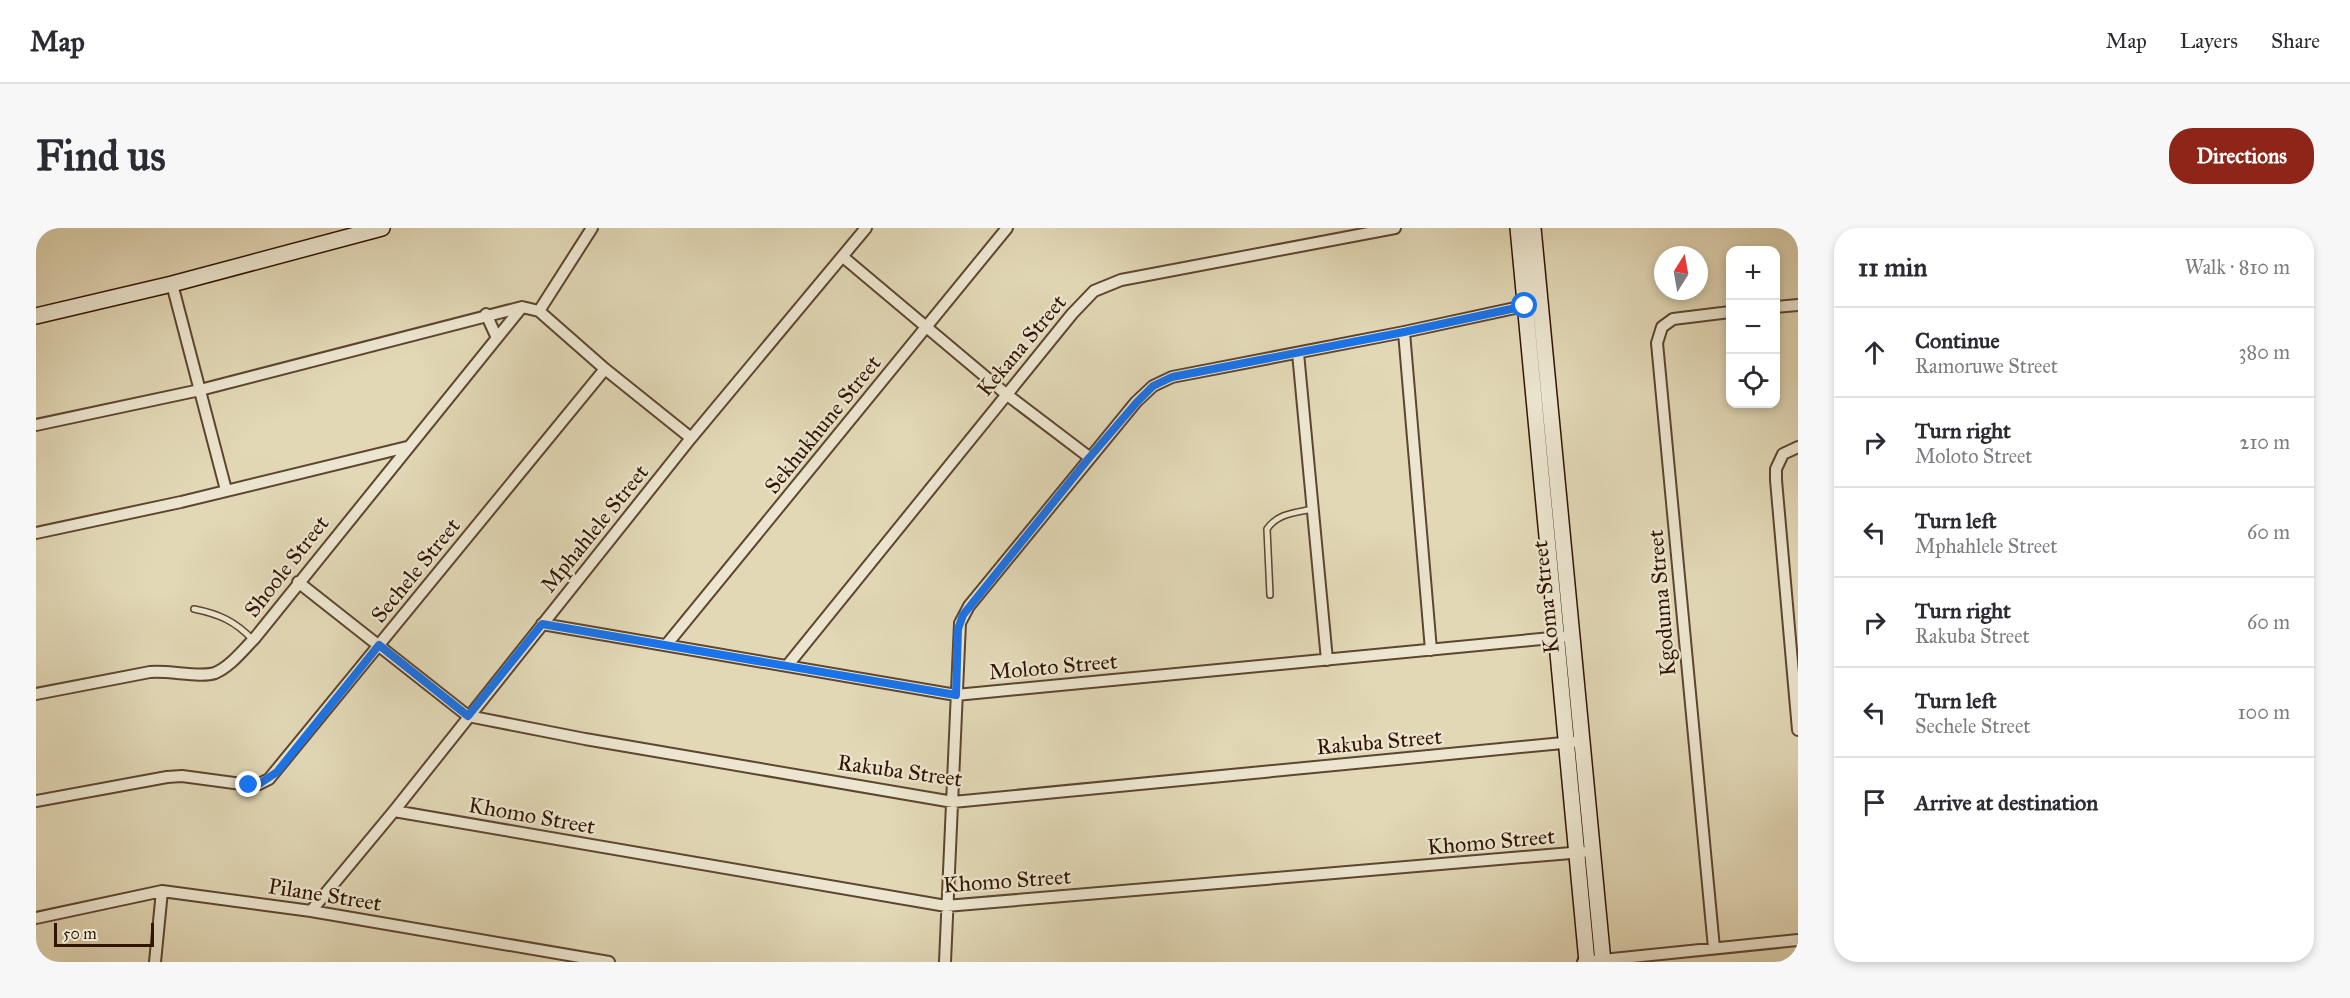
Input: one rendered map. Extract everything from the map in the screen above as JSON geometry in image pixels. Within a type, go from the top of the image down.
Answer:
[{"type":"main road","points":[[36,316],[172,284],[382,228]]},
{"type":"main road","name":"Koma Street","points":[[1518,228],[1533,304]]},
{"type":"main road","name":"Koma Street","points":[[1533,228],[1533,304],[1563,637],[1566,743],[1603,961]]},
{"type":"main road","name":"Koma Street","points":[[1563,637],[1582,741],[1585,962]]},
{"type":"street","points":[[539,311],[592,228]]},
{"type":"street","name":"Mphahlele Street","points":[[311,911],[394,811],[691,438],[866,228]]},
{"type":"street","name":"Sekhukhune Street","points":[[667,644],[1007,228]]},
{"type":"street","name":"Kekana Street","points":[[787,666],[1086,298],[1104,286],[1121,280],[1395,228]]},
{"type":"street","points":[[843,257],[1006,394],[1089,458]]},
{"type":"street","points":[[172,284],[226,490]]},
{"type":"street","points":[[945,962],[958,629],[963,615],[1141,397],[1162,380],[1193,372],[1404,332],[1533,304]]},
{"type":"street","points":[[1780,307],[1798,305]]},
{"type":"street","points":[[36,425],[200,390],[486,314],[522,307],[539,311],[605,369],[691,438]]},
{"type":"street","name":"Shoole Street","points":[[36,694],[166,670],[198,674],[215,673],[226,666],[253,640],[522,307]]},
{"type":"street","name":"Kgoduma Street","points":[[1714,948],[1657,343],[1662,327],[1673,319],[1726,313]]},
{"type":"street","points":[[486,314],[497,338]]},
{"type":"street","points":[[1404,332],[1431,650]]},
{"type":"street","points":[[1298,353],[1327,660]]},
{"type":"street","name":"Sechele Street","points":[[36,801],[167,777],[182,776],[249,785],[259,784],[277,772],[605,369]]},
{"type":"street","points":[[36,533],[181,502],[407,447]]},
{"type":"street","points":[[1798,447],[1783,454],[1776,469],[1776,480],[1798,722]]},
{"type":"street","name":"Rakuba Street","points":[[298,582],[468,716],[585,739],[953,802],[1582,741]]},
{"type":"street","name":"Moloto Street","points":[[542,624],[956,695],[1563,637]]},
{"type":"street","name":"Khomo Street","points":[[394,811],[946,906],[1585,852]]},
{"type":"street","points":[[155,962],[162,891]]},
{"type":"street","name":"Pilane Street","points":[[36,918],[162,891],[311,911],[609,962]]},
{"type":"street","points":[[1585,962],[1798,940]]},
{"type":"lane","points":[[1270,595],[1267,529],[1272,521],[1280,517],[1313,510]]},
{"type":"lane","points":[[194,609],[219,614],[253,640]]},
{"type":"route","points":[[249,785],[259,784],[277,772],[379,645],[468,716],[542,624],[956,695],[958,629],[963,615],[1089,458],[1153,386],[1162,380],[1193,372],[1404,332],[1525,306]]}]
